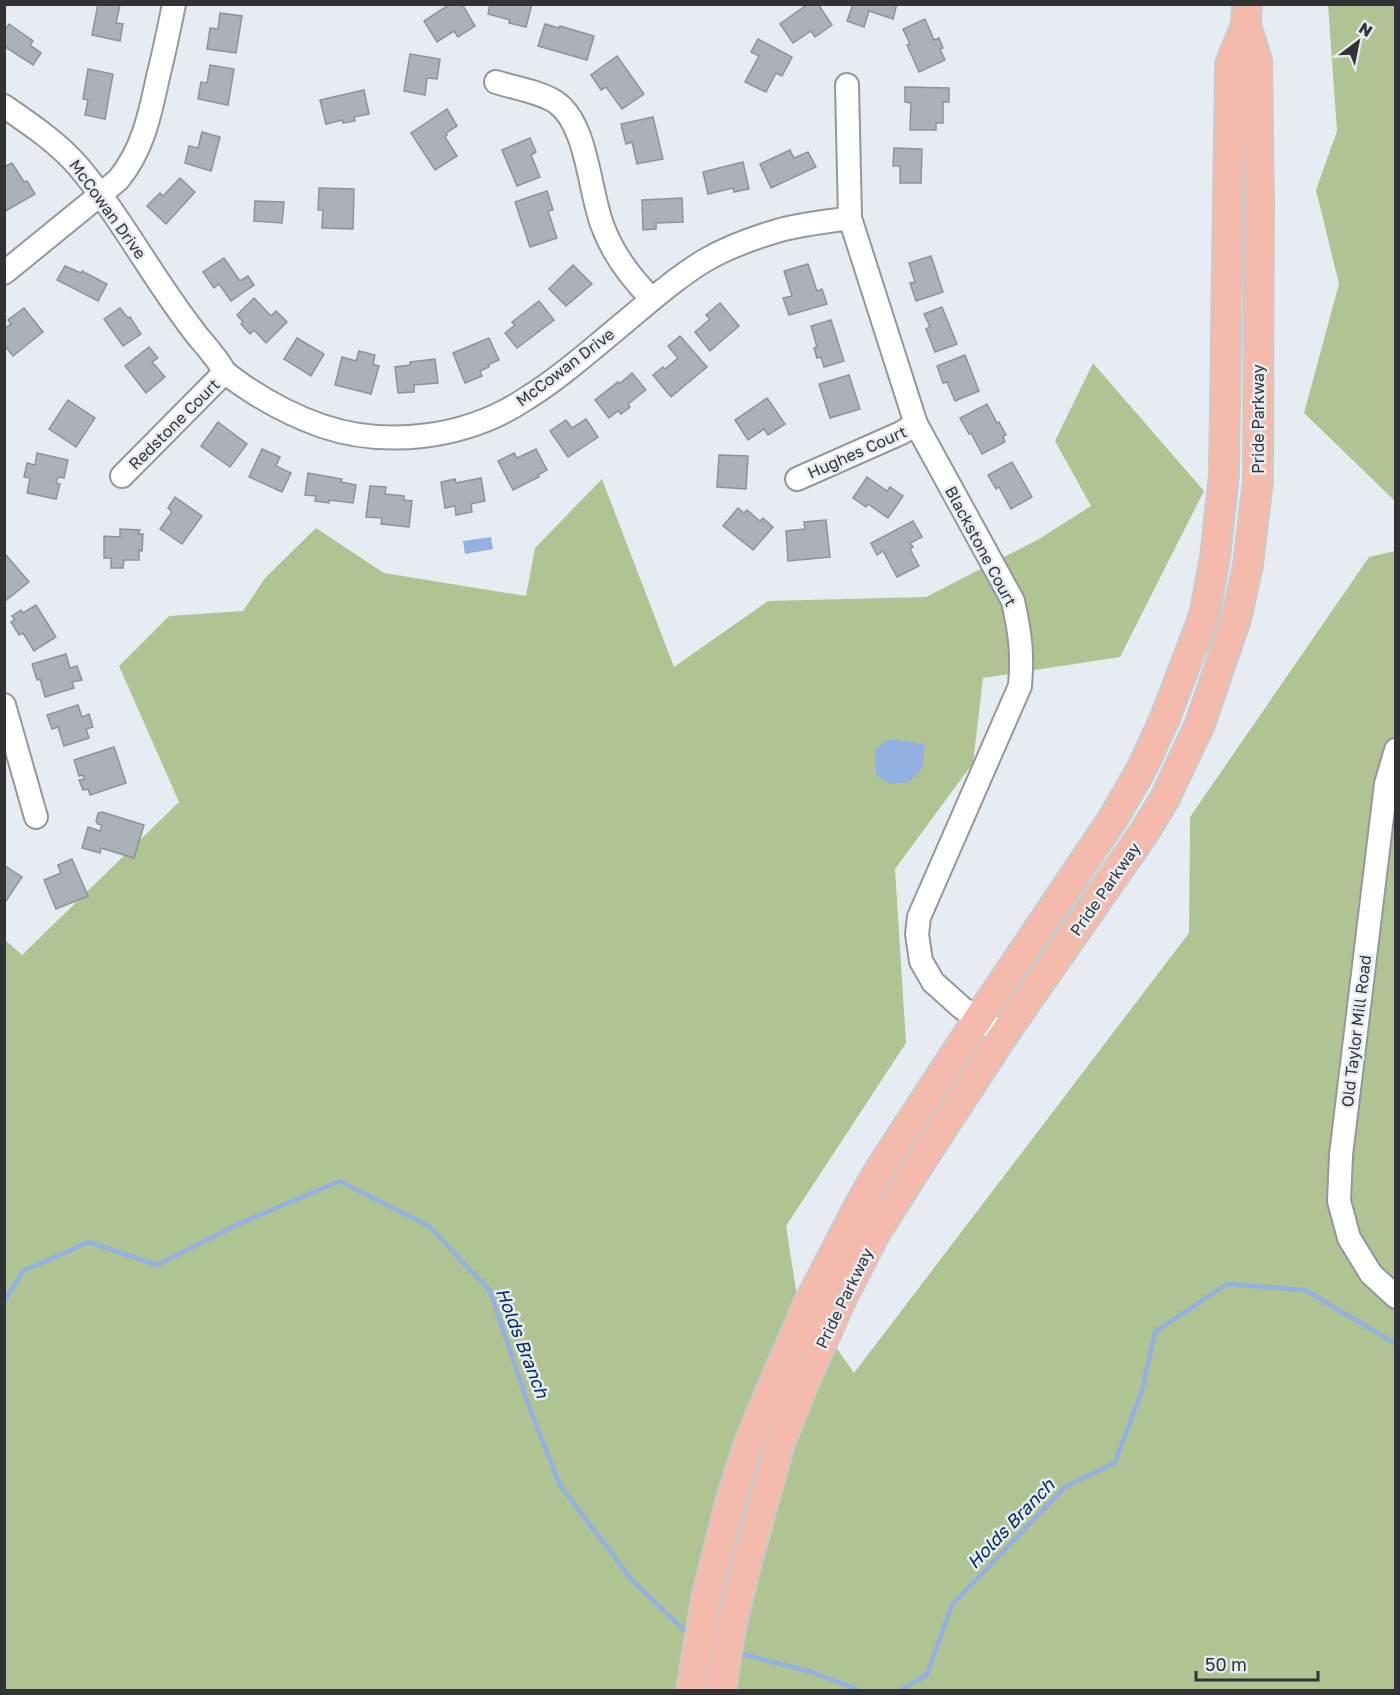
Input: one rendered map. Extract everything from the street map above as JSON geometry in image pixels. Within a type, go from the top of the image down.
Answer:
[{"type":"main road","name":"Pride Parkway","points":[[690,1690],[706,1600],[732,1496],[749,1443],[793,1337],[827,1266],[880,1169],[1114,816],[1142,768],[1165,718],[1204,616],[1215,558],[1224,474],[1230,64],[1246,15]]},
{"type":"main road","name":"Pride Parkway","points":[[721,1690],[731,1628],[780,1443],[802,1385],[842,1298],[876,1232],[1004,1034],[1164,801],[1200,724],[1236,619],[1248,565],[1258,480],[1257,61],[1246,15]]},
{"type":"street","points":[[4,273],[118,180],[127,169],[144,135],[174,4]]},
{"type":"street","points":[[496,82],[546,97],[558,103],[575,125],[584,149],[603,227],[616,254],[652,300]]},
{"type":"street","name":"Blackstone Court","points":[[847,85],[850,218],[916,424],[1013,601],[1020,634],[1022,659],[1020,686],[919,917],[917,934],[921,961],[933,982],[978,1020],[1004,1034]]},
{"type":"street","name":"McCowan Drive","points":[[4,106],[36,128],[76,165],[100,194],[193,330],[225,372],[287,413],[336,431],[370,437],[402,438],[434,435],[492,417],[524,401],[704,261],[741,244],[778,231],[850,218]]},
{"type":"street","name":"Redstone Court","points":[[122,476],[225,372]]},
{"type":"street","name":"Hughes Court","points":[[797,479],[901,433],[916,424]]},
{"type":"street","points":[[4,705],[36,817]]},
{"type":"street","name":"Old Taylor Mill Road","points":[[1395,750],[1385,795],[1341,1155],[1339,1201],[1348,1238],[1371,1274],[1395,1297]]},
{"type":"green space","points":[[1328,5],[1395,5],[1395,501],[1304,413],[1339,284],[1316,190],[1337,131]]},
{"type":"green space","points":[[1093,363],[1204,491],[1120,657],[983,678],[973,763],[895,869],[906,1043],[786,1226],[796,1290],[854,1373],[1189,933],[1190,817],[1369,557],[1395,551],[1395,1690],[5,1690],[4,939],[22,955],[179,802],[119,666],[169,616],[243,611],[265,578],[316,528],[384,573],[526,596],[535,548],[602,479],[674,667],[768,601],[926,597],[1039,539],[1091,506],[1055,441]]},
{"type":"water","points":[[491,537],[493,549],[465,554],[463,541]]},
{"type":"water","points":[[889,739],[925,744],[922,768],[909,782],[890,784],[876,775],[875,749]]},
{"type":"building","points":[[98,4],[120,5],[116,23],[123,24],[120,41],[92,35]]},
{"type":"building","points":[[450,4],[462,4],[475,26],[458,37],[454,31],[437,42],[424,21]]},
{"type":"building","points":[[490,4],[532,4],[526,27],[488,14]]},
{"type":"building","points":[[808,4],[818,4],[832,25],[815,37],[811,31],[793,43],[780,24]]},
{"type":"building","points":[[853,4],[897,4],[893,19],[869,11],[864,27],[847,21]]},
{"type":"building","points":[[220,13],[242,16],[236,53],[207,49],[210,28],[218,29]]},
{"type":"building","points":[[925,19],[934,40],[939,38],[943,48],[940,49],[945,60],[919,72],[907,45],[910,44],[903,29]]},
{"type":"building","points":[[9,24],[33,41],[30,45],[41,53],[33,65],[4,46],[4,31]]},
{"type":"building","points":[[545,24],[594,36],[587,60],[538,46]]},
{"type":"building","points":[[758,39],[792,57],[782,76],[776,73],[766,92],[745,82],[759,56],[751,52]]},
{"type":"building","points":[[410,54],[440,59],[437,79],[427,78],[425,95],[404,91]]},
{"type":"building","points":[[617,56],[644,94],[622,109],[606,87],[601,90],[591,75]]},
{"type":"building","points":[[210,65],[234,69],[228,105],[198,99],[201,82],[207,83]]},
{"type":"building","points":[[88,69],[113,74],[105,119],[85,115],[88,100],[83,99]]},
{"type":"building","points":[[905,87],[949,88],[949,102],[943,102],[943,123],[936,123],[936,130],[910,130],[911,103],[905,102]]},
{"type":"building","points":[[364,90],[369,114],[354,117],[355,121],[343,123],[343,120],[326,124],[320,100]]},
{"type":"building","points":[[447,109],[457,126],[446,133],[445,137],[457,156],[435,170],[411,133]]},
{"type":"building","points":[[653,117],[663,159],[637,164],[632,142],[626,144],[621,124]]},
{"type":"building","points":[[202,132],[220,137],[211,171],[185,163],[189,146],[198,148]]},
{"type":"building","points":[[530,138],[536,152],[531,155],[540,177],[517,186],[502,150]]},
{"type":"building","points":[[894,148],[922,149],[921,183],[900,183],[900,166],[893,166]]},
{"type":"building","points":[[790,150],[794,158],[808,152],[816,167],[771,188],[760,164]]},
{"type":"building","points":[[743,162],[749,189],[734,192],[733,188],[708,194],[703,172]]},
{"type":"building","points":[[12,163],[35,194],[4,212],[4,167]]},
{"type":"building","points":[[180,178],[195,192],[166,224],[147,206],[160,193],[163,196]]},
{"type":"building","points":[[319,188],[354,189],[353,229],[322,228],[323,210],[318,210]]},
{"type":"building","points":[[547,191],[553,210],[548,211],[557,238],[530,247],[515,202]]},
{"type":"building","points":[[682,198],[683,222],[656,223],[656,229],[643,230],[642,200]]},
{"type":"building","points":[[255,201],[284,202],[282,223],[254,221]]},
{"type":"building","points":[[931,256],[943,292],[916,301],[910,283],[915,282],[909,263]]},
{"type":"building","points":[[224,258],[240,281],[248,276],[254,285],[231,301],[219,284],[214,288],[203,272]]},
{"type":"building","points":[[808,264],[817,291],[822,289],[827,304],[789,315],[783,298],[792,296],[784,271]]},
{"type":"building","points":[[573,265],[592,284],[566,306],[549,289]]},
{"type":"building","points":[[65,266],[81,273],[82,271],[107,284],[98,301],[57,280]]},
{"type":"building","points":[[254,298],[271,316],[276,311],[287,322],[266,343],[254,330],[250,334],[237,315]]},
{"type":"building","points":[[539,301],[554,320],[517,348],[505,333],[515,325],[512,322]]},
{"type":"building","points":[[720,303],[739,326],[710,351],[695,332],[710,319],[706,315]]},
{"type":"building","points":[[942,307],[957,344],[935,352],[926,329],[930,327],[924,314]]},
{"type":"building","points":[[24,308],[43,332],[13,356],[4,345],[4,329],[11,324],[8,320]]},
{"type":"building","points":[[120,308],[128,318],[130,317],[141,334],[123,346],[104,319]]},
{"type":"building","points":[[831,320],[844,361],[824,367],[821,357],[817,358],[814,348],[817,347],[811,326]]},
{"type":"building","points":[[680,336],[707,367],[671,397],[653,375],[678,358],[668,346]]},
{"type":"building","points":[[297,338],[324,354],[311,376],[284,359]]},
{"type":"building","points":[[489,338],[499,360],[480,371],[482,376],[465,383],[453,353]]},
{"type":"building","points":[[149,347],[158,358],[152,362],[165,377],[146,393],[125,366]]},
{"type":"building","points":[[359,351],[375,355],[373,364],[379,366],[371,394],[335,385],[342,357],[356,361]]},
{"type":"building","points":[[965,355],[979,391],[955,401],[947,382],[943,383],[937,366]]},
{"type":"building","points":[[435,359],[438,383],[414,385],[414,392],[398,393],[395,367],[410,365],[410,362]]},
{"type":"building","points":[[632,373],[646,390],[628,404],[630,407],[621,414],[618,411],[609,418],[595,400]]},
{"type":"building","points":[[849,375],[860,409],[830,418],[819,384]]},
{"type":"building","points":[[767,398],[785,424],[768,435],[764,429],[748,440],[735,420]]},
{"type":"building","points":[[68,400],[95,418],[76,447],[49,429]]},
{"type":"building","points":[[987,404],[1006,435],[1003,436],[1005,442],[982,454],[960,418]]},
{"type":"building","points":[[586,419],[598,437],[568,457],[550,431],[566,420],[572,428]]},
{"type":"building","points":[[218,422],[247,444],[230,467],[201,446]]},
{"type":"building","points":[[262,449],[280,457],[276,466],[291,473],[282,492],[249,477]]},
{"type":"building","points":[[536,449],[547,470],[538,475],[539,477],[513,490],[498,461],[514,453],[517,458]]},
{"type":"building","points":[[37,453],[68,460],[64,478],[58,477],[56,483],[60,484],[56,499],[27,493],[30,478],[24,477],[27,463],[35,465]]},
{"type":"building","points":[[719,455],[748,456],[746,489],[717,487]]},
{"type":"building","points":[[1012,462],[1032,497],[1011,509],[999,487],[996,489],[988,475]]},
{"type":"building","points":[[308,473],[342,479],[341,482],[356,485],[353,503],[315,501],[316,496],[305,495]]},
{"type":"building","points":[[867,477],[887,491],[890,487],[903,496],[888,518],[868,504],[866,507],[853,498]]},
{"type":"building","points":[[481,478],[485,501],[471,504],[472,512],[456,515],[455,506],[445,508],[441,482],[455,479],[456,483]]},
{"type":"building","points":[[370,486],[386,487],[385,494],[404,496],[404,500],[412,501],[409,527],[381,524],[382,518],[366,517]]},
{"type":"building","points":[[175,497],[202,516],[182,544],[160,529],[172,512],[168,508]]},
{"type":"building","points":[[738,508],[744,513],[747,510],[760,521],[763,518],[773,527],[753,550],[723,526]]},
{"type":"building","points":[[826,520],[830,557],[788,561],[786,531],[805,529],[804,522]]},
{"type":"building","points":[[913,521],[922,537],[910,543],[913,547],[910,549],[919,566],[897,577],[883,551],[877,555],[871,543]]},
{"type":"building","points":[[120,529],[140,530],[138,534],[143,534],[142,551],[139,550],[139,560],[124,560],[123,568],[111,568],[111,558],[104,558],[104,536],[120,537]]},
{"type":"building","points":[[6,555],[29,582],[4,602],[4,556]]},
{"type":"building","points":[[36,605],[56,637],[34,651],[23,633],[19,635],[11,622],[15,620],[12,616],[21,610],[23,613]]},
{"type":"building","points":[[66,654],[70,668],[77,666],[82,680],[72,682],[74,688],[45,697],[40,679],[37,680],[32,664]]},
{"type":"building","points":[[78,705],[82,717],[89,714],[93,727],[86,729],[89,738],[64,746],[58,727],[52,729],[47,715]]},
{"type":"building","points":[[114,747],[126,783],[90,795],[88,789],[83,790],[79,780],[84,779],[83,775],[79,776],[74,760]]},
{"type":"building","points":[[102,812],[144,825],[134,858],[101,848],[100,853],[82,848],[88,827],[100,831],[102,825],[96,821],[98,813]]},
{"type":"building","points":[[72,859],[88,896],[56,909],[44,880],[61,873],[58,865]]},
{"type":"building","points":[[4,865],[22,877],[6,901],[4,900]]},
{"type":"waterway","name":"Holds Branch","points":[[4,1302],[23,1271],[89,1242],[157,1265],[236,1225],[340,1181],[429,1226],[490,1291],[528,1404],[560,1485],[632,1580],[689,1635]]},
{"type":"waterway","name":"Holds Branch","points":[[901,1690],[927,1675],[952,1605],[1066,1486],[1115,1463],[1142,1390],[1155,1332],[1227,1284],[1305,1290],[1396,1344]]},
{"type":"waterway","name":"Holds Branch","points":[[738,1653],[812,1672],[858,1690]]}]
